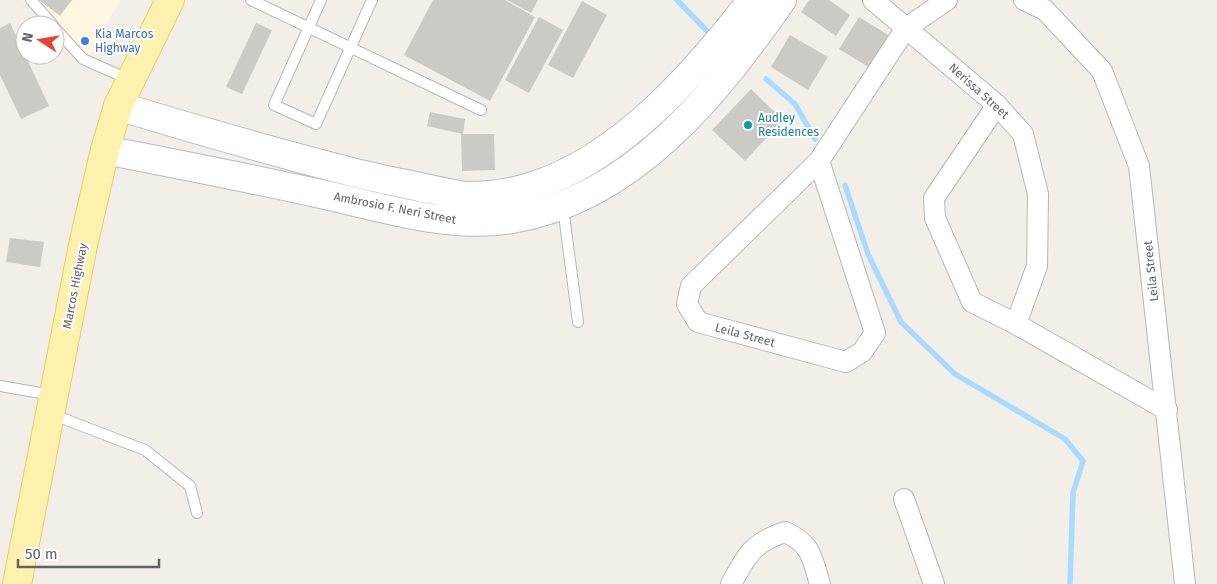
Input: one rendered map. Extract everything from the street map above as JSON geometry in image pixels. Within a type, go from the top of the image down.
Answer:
[{"type":"main road","name":"Marcos Highway","points":[[17,584],[83,245],[105,150],[118,106],[170,0]]},
{"type":"street","name":"Ambrosio F. Neri Street","points":[[118,106],[216,136],[378,179],[465,196],[505,193],[561,176],[595,157],[642,121],[691,74],[752,0]]},
{"type":"street","name":"Ambrosio F. Neri Street","points":[[105,150],[453,221],[473,222],[512,219],[562,204],[613,179],[661,144],[710,96],[782,0]]},
{"type":"street","name":"Leila Street","points":[[820,161],[875,333],[862,352],[846,362],[698,322],[687,304],[692,286],[820,161],[906,28],[947,0]]},
{"type":"street","name":"Leila Street","points":[[1024,0],[1045,10],[1102,71],[1139,166],[1186,584]]},
{"type":"street","name":"Nerissa Street","points":[[871,1],[998,105],[1023,134],[1038,194],[1037,266],[1016,324]]},
{"type":"street","points":[[998,105],[934,198],[935,218],[972,302],[1016,324],[1167,410]]},
{"type":"street","points":[[209,170],[216,136]]},
{"type":"street","points":[[904,498],[934,584]]},
{"type":"street","points":[[731,584],[748,553],[768,538],[785,532],[800,539],[811,554],[820,584]]},
{"type":"lane","points":[[31,0],[44,15]]},
{"type":"lane","points":[[251,0],[481,110]]},
{"type":"lane","points":[[321,0],[274,105],[316,124],[372,0]]},
{"type":"lane","points":[[65,39],[83,59],[130,80]]},
{"type":"lane","points":[[562,204],[578,322]]},
{"type":"lane","points":[[0,386],[52,404],[145,450],[190,486],[197,512]]},
{"type":"shaded area","name":"Kia Marcos Highway","points":[[22,0],[120,0],[90,55],[65,35],[65,15],[41,15]]},
{"type":"building","points":[[39,0],[72,0],[61,15]]},
{"type":"building","points":[[433,0],[505,0],[535,17],[490,101],[404,55]]},
{"type":"building","points":[[507,0],[538,0],[531,13]]},
{"type":"building","points":[[809,0],[829,0],[850,15],[836,36],[801,12]]},
{"type":"building","points":[[582,1],[607,15],[573,78],[548,65]]},
{"type":"building","points":[[539,17],[563,30],[529,93],[505,80]]},
{"type":"building","points":[[859,17],[893,38],[873,70],[839,49]]},
{"type":"building","points":[[10,23],[15,34],[15,65],[30,65],[49,106],[21,119],[0,75],[0,28]]},
{"type":"building","points":[[256,23],[272,30],[242,94],[226,87]]},
{"type":"building","points":[[790,35],[828,57],[808,90],[771,67]]},
{"type":"building","name":"Audley Residences","points":[[751,89],[783,120],[745,161],[712,130]]},
{"type":"building","points":[[430,112],[465,119],[463,134],[427,126]]},
{"type":"building","points":[[461,134],[494,134],[495,170],[462,171]]},
{"type":"building","points":[[10,238],[44,242],[40,267],[6,262]]},
{"type":"waterway","points":[[677,0],[706,30]]},
{"type":"waterway","points":[[766,79],[795,104],[815,139]]},
{"type":"waterway","points":[[845,185],[868,254],[901,322],[955,374],[1065,439],[1083,461],[1073,493],[1070,584]]},
{"type":"place","name":"Kia Marcos Highway","points":[[85,41]]},
{"type":"place","name":"Audley Residences","points":[[748,125]]}]
